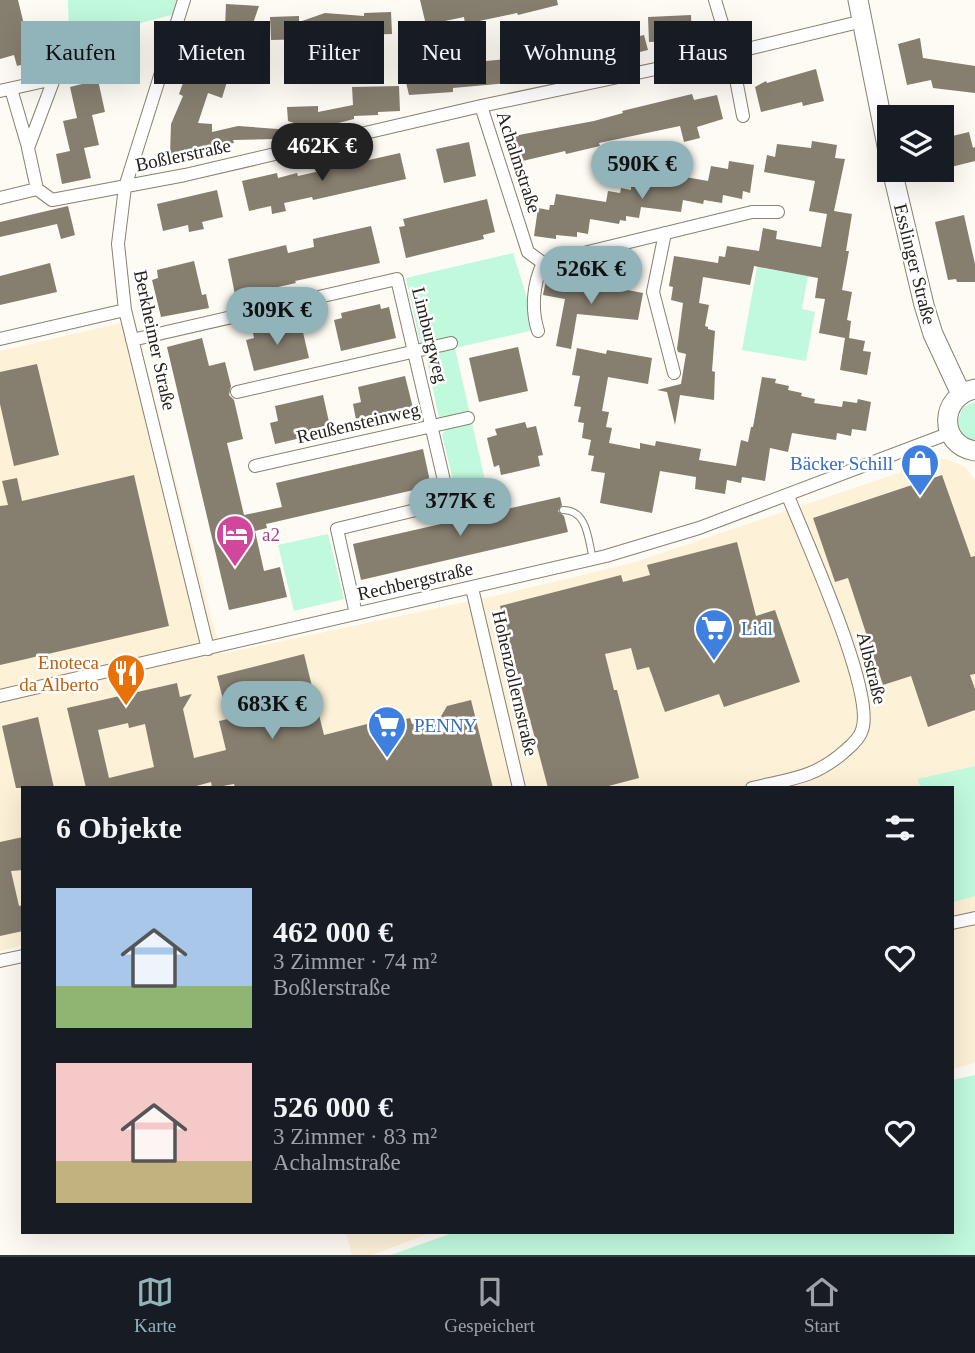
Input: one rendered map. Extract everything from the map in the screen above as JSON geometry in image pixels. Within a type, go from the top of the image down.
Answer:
[{"type":"main road","points":[[858,0],[879,105]]},
{"type":"main road","name":"Esslinger Straße","points":[[895,182],[933,334],[968,391],[953,402],[947,414],[950,433]]},
{"type":"main road","points":[[950,433],[960,446],[975,451]]},
{"type":"street","name":"Berkheimer Straße","points":[[184,0],[125,187],[118,244],[125,310],[208,649]]},
{"type":"street","points":[[715,0],[721,21]]},
{"type":"street","name":"Boßlerstraße","points":[[752,48],[863,21]]},
{"type":"street","name":"Boßlerstraße","points":[[37,189],[52,200],[125,187],[654,69]]},
{"type":"street","points":[[0,198],[37,189],[28,148],[6,90],[54,79],[28,148]]},
{"type":"street","points":[[737,84],[743,116]]},
{"type":"street","name":"Achalmstraße","points":[[481,106],[528,253],[542,263]]},
{"type":"street","points":[[538,331],[533,314],[537,275],[542,263],[752,212],[778,212]]},
{"type":"street","points":[[665,233],[653,292],[674,373]]},
{"type":"street","name":"Limburgweg","points":[[132,340],[397,279],[449,502]]},
{"type":"street","points":[[0,339],[125,310]]},
{"type":"street","points":[[237,391],[451,343]]},
{"type":"street","name":"Reußensteinweg","points":[[255,466],[468,418]]},
{"type":"street","name":"Rechbergstraße","points":[[0,696],[593,559],[699,528],[950,433]]},
{"type":"street","points":[[356,614],[337,528],[486,494]]},
{"type":"street","name":"Albstraße","points":[[761,786],[816,773],[832,763],[862,732],[865,716],[851,649],[788,496]]},
{"type":"street","name":"Hohenzollernstraße","points":[[472,588],[520,786]]},
{"type":"street","points":[[954,923],[975,918]]},
{"type":"street","points":[[0,961],[21,956]]},
{"type":"lane","points":[[563,510],[573,510],[584,523],[593,559]]},
{"type":"shaded area","points":[[134,320],[221,654],[499,595],[632,563],[934,461],[946,459],[965,467],[975,480],[975,1063],[954,1068],[954,786],[21,786],[21,946],[0,951],[0,351]]},
{"type":"shaded area","points":[[347,1234],[428,1234],[372,1255],[352,1255]]},
{"type":"green space","points":[[68,0],[184,0],[179,13],[140,23],[140,21],[68,21]]},
{"type":"green space","points":[[513,253],[534,330],[455,348],[470,414],[445,420],[439,418],[426,357],[454,348],[420,342],[406,278]]},
{"type":"green space","points":[[757,267],[808,276],[802,309],[815,312],[806,361],[742,350]]},
{"type":"green space","points":[[975,402],[975,441],[964,436],[957,422],[963,407]]},
{"type":"green space","points":[[472,423],[487,489],[463,495],[456,492],[442,435],[446,429]]},
{"type":"green space","points":[[328,534],[344,599],[294,611],[278,545]]},
{"type":"green space","points":[[975,766],[975,896],[954,902],[954,786],[920,786],[918,779]]},
{"type":"green space","points":[[975,1075],[975,1255],[391,1255],[449,1234],[954,1234],[954,1080]]},
{"type":"building","points":[[0,0],[18,0],[23,21],[21,21],[21,65],[17,66],[14,55],[0,59]]},
{"type":"building","points":[[420,0],[557,0],[558,5],[479,21],[465,21],[464,17],[425,21]]},
{"type":"building","points":[[226,4],[259,6],[254,21],[225,21]]},
{"type":"building","points":[[391,12],[392,34],[384,34],[384,21],[302,21],[325,13],[364,16],[364,13]]},
{"type":"building","points":[[691,15],[691,21],[654,21],[654,42],[649,42],[648,17]]},
{"type":"building","points":[[299,16],[299,21],[284,21],[284,40],[271,40],[270,17]]},
{"type":"building","points":[[644,35],[648,50],[640,52],[640,36]]},
{"type":"building","points":[[920,38],[923,58],[975,66],[975,93],[933,88],[931,80],[907,85],[898,44]]},
{"type":"building","points":[[500,60],[500,84],[453,88],[453,92],[409,95],[406,84],[486,84],[486,61]]},
{"type":"building","points":[[816,69],[824,101],[803,106],[802,102],[761,112],[755,87],[766,81],[767,83]]},
{"type":"building","points":[[99,84],[105,112],[92,115],[99,145],[84,148],[91,178],[62,184],[56,154],[70,151],[63,121],[77,118],[70,87]]},
{"type":"building","points":[[183,84],[226,84],[222,98],[208,93],[198,123],[212,124],[212,132],[238,126],[278,129],[277,139],[233,140],[234,143],[211,147],[211,152],[206,154],[170,155],[171,124],[183,96],[179,94]]},
{"type":"building","points":[[399,86],[400,111],[354,116],[354,119],[319,128],[309,128],[288,121],[287,107],[318,106],[318,112],[353,105],[352,87]]},
{"type":"building","points":[[692,94],[694,100],[717,95],[723,119],[697,127],[700,138],[684,142],[680,126],[599,143],[600,146],[566,154],[565,151],[514,163],[508,137],[594,121],[623,113],[622,111]]},
{"type":"building","points":[[969,132],[973,148],[975,147],[975,161],[954,166],[954,136]]},
{"type":"building","points":[[812,141],[837,145],[835,158],[845,159],[834,211],[852,214],[842,290],[852,292],[847,320],[851,321],[849,338],[865,341],[863,351],[871,352],[867,375],[840,370],[845,338],[819,333],[825,299],[815,298],[818,278],[754,266],[750,285],[703,277],[699,303],[709,305],[705,326],[715,331],[712,371],[715,372],[714,400],[680,395],[675,425],[667,392],[657,390],[681,384],[686,354],[678,352],[677,349],[683,303],[671,300],[673,287],[669,286],[674,256],[718,263],[719,256],[725,257],[727,246],[759,251],[763,228],[777,231],[776,239],[821,247],[827,214],[809,211],[815,181],[764,172],[767,155],[775,157],[777,144],[811,148]]},
{"type":"building","points":[[469,142],[476,176],[444,183],[436,149]]},
{"type":"building","points":[[400,153],[406,179],[313,200],[312,197],[284,203],[286,211],[272,214],[271,206],[249,211],[242,181],[277,173],[278,178],[297,173],[298,176]]},
{"type":"building","points":[[729,161],[754,165],[750,193],[743,191],[742,199],[723,195],[722,203],[704,200],[703,204],[683,200],[681,212],[641,207],[639,218],[626,216],[626,221],[620,220],[619,224],[590,219],[588,234],[577,232],[577,237],[556,235],[556,239],[534,236],[538,208],[549,210],[550,205],[554,205],[556,194],[606,202],[608,191],[620,193],[621,188],[631,190],[631,186],[644,188],[644,182],[659,185],[660,178],[673,180],[674,175],[708,181],[711,166],[728,169]]},
{"type":"building","points":[[217,190],[223,217],[202,222],[204,229],[189,232],[188,225],[163,231],[157,204]]},
{"type":"building","points":[[487,199],[495,232],[483,235],[484,239],[406,258],[399,227],[405,226],[403,219]]},
{"type":"building","points":[[68,206],[75,235],[61,239],[57,224],[0,237],[0,222]]},
{"type":"building","points":[[964,215],[975,264],[975,282],[948,280],[935,222]]},
{"type":"building","points":[[371,226],[380,263],[235,295],[228,259],[286,245],[288,253],[314,247],[313,239]]},
{"type":"building","points":[[194,261],[202,295],[206,294],[209,308],[161,317],[152,280],[158,278],[157,270]]},
{"type":"building","points":[[50,263],[57,292],[0,305],[0,276]]},
{"type":"building","points":[[546,280],[612,291],[612,287],[643,293],[638,320],[577,314],[571,349],[556,346],[565,299],[543,295]]},
{"type":"building","points":[[380,304],[381,309],[389,307],[396,338],[341,351],[334,320],[342,318],[341,313]]},
{"type":"building","points":[[292,324],[293,329],[302,328],[309,358],[254,371],[246,340],[254,338],[253,333]]},
{"type":"building","points":[[202,338],[209,366],[225,362],[231,386],[229,395],[234,400],[243,439],[227,443],[244,515],[282,507],[276,483],[423,449],[431,486],[266,524],[267,528],[255,531],[264,571],[280,567],[287,597],[229,610],[167,347]]},
{"type":"building","points":[[518,347],[528,391],[479,402],[469,358]]},
{"type":"building","points":[[577,348],[606,354],[607,350],[652,358],[648,384],[608,377],[602,411],[609,412],[606,427],[612,428],[609,443],[640,449],[640,443],[655,446],[656,441],[701,449],[699,460],[736,466],[741,440],[748,442],[753,427],[762,377],[776,379],[775,383],[789,386],[788,390],[815,399],[814,403],[842,407],[843,401],[857,403],[858,399],[871,402],[866,431],[852,429],[851,436],[837,433],[836,440],[792,433],[788,452],[770,448],[765,481],[742,477],[741,483],[727,480],[725,494],[695,489],[696,477],[660,471],[652,513],[600,503],[605,473],[591,471],[594,456],[588,455],[591,440],[582,438],[584,423],[578,422],[581,407],[574,406],[580,376],[572,375]]},
{"type":"building","points":[[37,364],[59,455],[14,466],[0,404],[0,372]]},
{"type":"building","points":[[405,376],[414,412],[357,425],[353,404],[361,402],[358,387]]},
{"type":"building","points":[[323,395],[331,431],[275,444],[270,423],[278,421],[275,406]]},
{"type":"building","points":[[525,422],[527,428],[536,426],[543,455],[538,456],[540,466],[501,475],[499,465],[494,467],[487,438],[497,435],[495,429]]},
{"type":"building","points":[[134,475],[169,626],[0,665],[0,506],[8,505],[2,481],[17,478],[22,501]]},
{"type":"building","points":[[942,475],[971,557],[975,556],[975,674],[970,675],[975,689],[975,710],[928,727],[911,676],[883,685],[848,578],[835,582],[813,518]]},
{"type":"building","points":[[560,497],[562,505],[558,511],[564,516],[568,532],[361,580],[353,544]]},
{"type":"building","points":[[737,542],[756,616],[775,610],[800,682],[724,707],[719,694],[665,712],[649,667],[637,670],[631,648],[605,654],[639,778],[609,786],[547,786],[500,606],[621,575],[623,582],[650,575],[647,565]]},
{"type":"building","points":[[304,654],[324,735],[375,722],[376,726],[410,718],[412,724],[440,718],[447,706],[471,700],[492,786],[212,786],[211,782],[196,786],[86,786],[67,708],[177,683],[180,697],[192,694],[183,709],[194,758],[226,750],[219,721],[228,719],[217,676]],"holes":[[[128,723],[129,728],[145,724],[154,767],[109,778],[98,730]]]},
{"type":"building","points":[[38,717],[54,786],[16,788],[2,726]]},
{"type":"building","points":[[21,837],[21,870],[11,871],[21,906],[21,931],[0,936],[0,842]]},
{"type":"place","name":"Bäcker Schill","points":[[920,497]]},
{"type":"place","name":"a2","points":[[235,568]]},
{"type":"place","name":"Lidl","points":[[714,662]]},
{"type":"place","name":"Enoteca da Alberto","points":[[126,707]]},
{"type":"place","name":"PENNY","points":[[387,759]]}]
